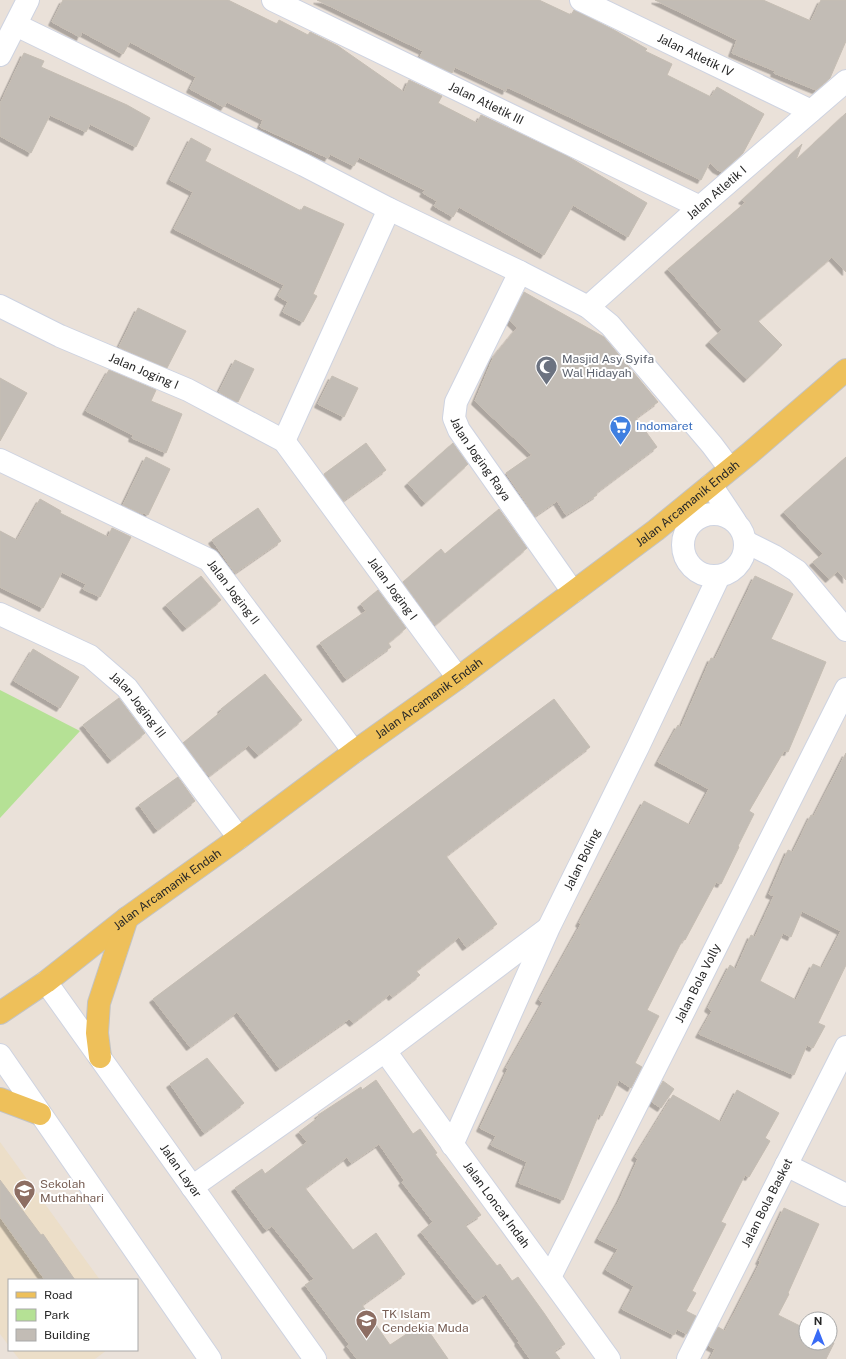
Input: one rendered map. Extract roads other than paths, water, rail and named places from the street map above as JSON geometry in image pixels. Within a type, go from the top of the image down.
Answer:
[{"type":"main road","name":"Jalan Arcamanik Endah","points":[[0,1013],[46,982],[127,918],[458,678],[656,530],[846,370]]},
{"type":"main road","points":[[100,1056],[97,1033],[100,1003],[127,918]]},
{"type":"main road","points":[[0,1099],[40,1114]]},
{"type":"street","points":[[0,55],[28,0]]},
{"type":"street","name":"Jalan Atletik III","points":[[273,0],[700,207]]},
{"type":"street","name":"Jalan Atletik IV","points":[[580,0],[811,111]]},
{"type":"street","points":[[16,25],[304,165],[389,209],[520,272],[588,307],[610,325],[712,445],[730,469]]},
{"type":"street","name":"Jalan Atletik I","points":[[588,307],[700,207],[846,81]]},
{"type":"street","points":[[284,441],[389,209]]},
{"type":"street","name":"Jalan Joging Raya","points":[[520,272],[456,402],[454,418],[459,430],[573,592]]},
{"type":"street","name":"Jalan Joging I","points":[[0,306],[60,336],[188,390],[284,441],[458,678]]},
{"type":"street","name":"Jalan Joging II","points":[[0,460],[209,560],[354,752]]},
{"type":"street","points":[[711,485],[742,531],[746,542],[745,554],[739,565],[730,572],[719,576],[706,575],[695,570],[687,560],[683,548],[684,536],[690,525],[700,517],[712,514],[724,515],[735,521]]},
{"type":"street","points":[[656,530],[683,548]]},
{"type":"street","points":[[746,542],[774,556],[797,571],[846,630]]},
{"type":"street","name":"Jalan Boling","points":[[452,1145],[549,927],[638,747],[719,576]]},
{"type":"street","name":"Jalan Joging III","points":[[0,614],[90,656],[127,688],[239,838]]},
{"type":"street","name":"Jalan Bola Volly","points":[[550,1277],[846,689]]},
{"type":"street","points":[[192,1187],[385,1051],[549,927]]},
{"type":"street","name":"Jalan Layar","points":[[46,982],[315,1359]]},
{"type":"street","name":"Jalan Bola Basket","points":[[688,1359],[846,1047]]},
{"type":"street","name":"Jalan Loncat Indah","points":[[385,1051],[609,1359]]},
{"type":"street","points":[[0,1055],[210,1359]]},
{"type":"street","points":[[786,1165],[846,1195]]},
{"type":"place","name":"Masjid Asy Syifa Wal Hidayah","points":[[546,386]]},
{"type":"place","name":"Indomaret","points":[[621,446]]},
{"type":"place","name":"Sekolah Muthahhari","points":[[25,1210]]},
{"type":"place","name":"TK Islam Cendekia Muda","points":[[367,1340]]}]
